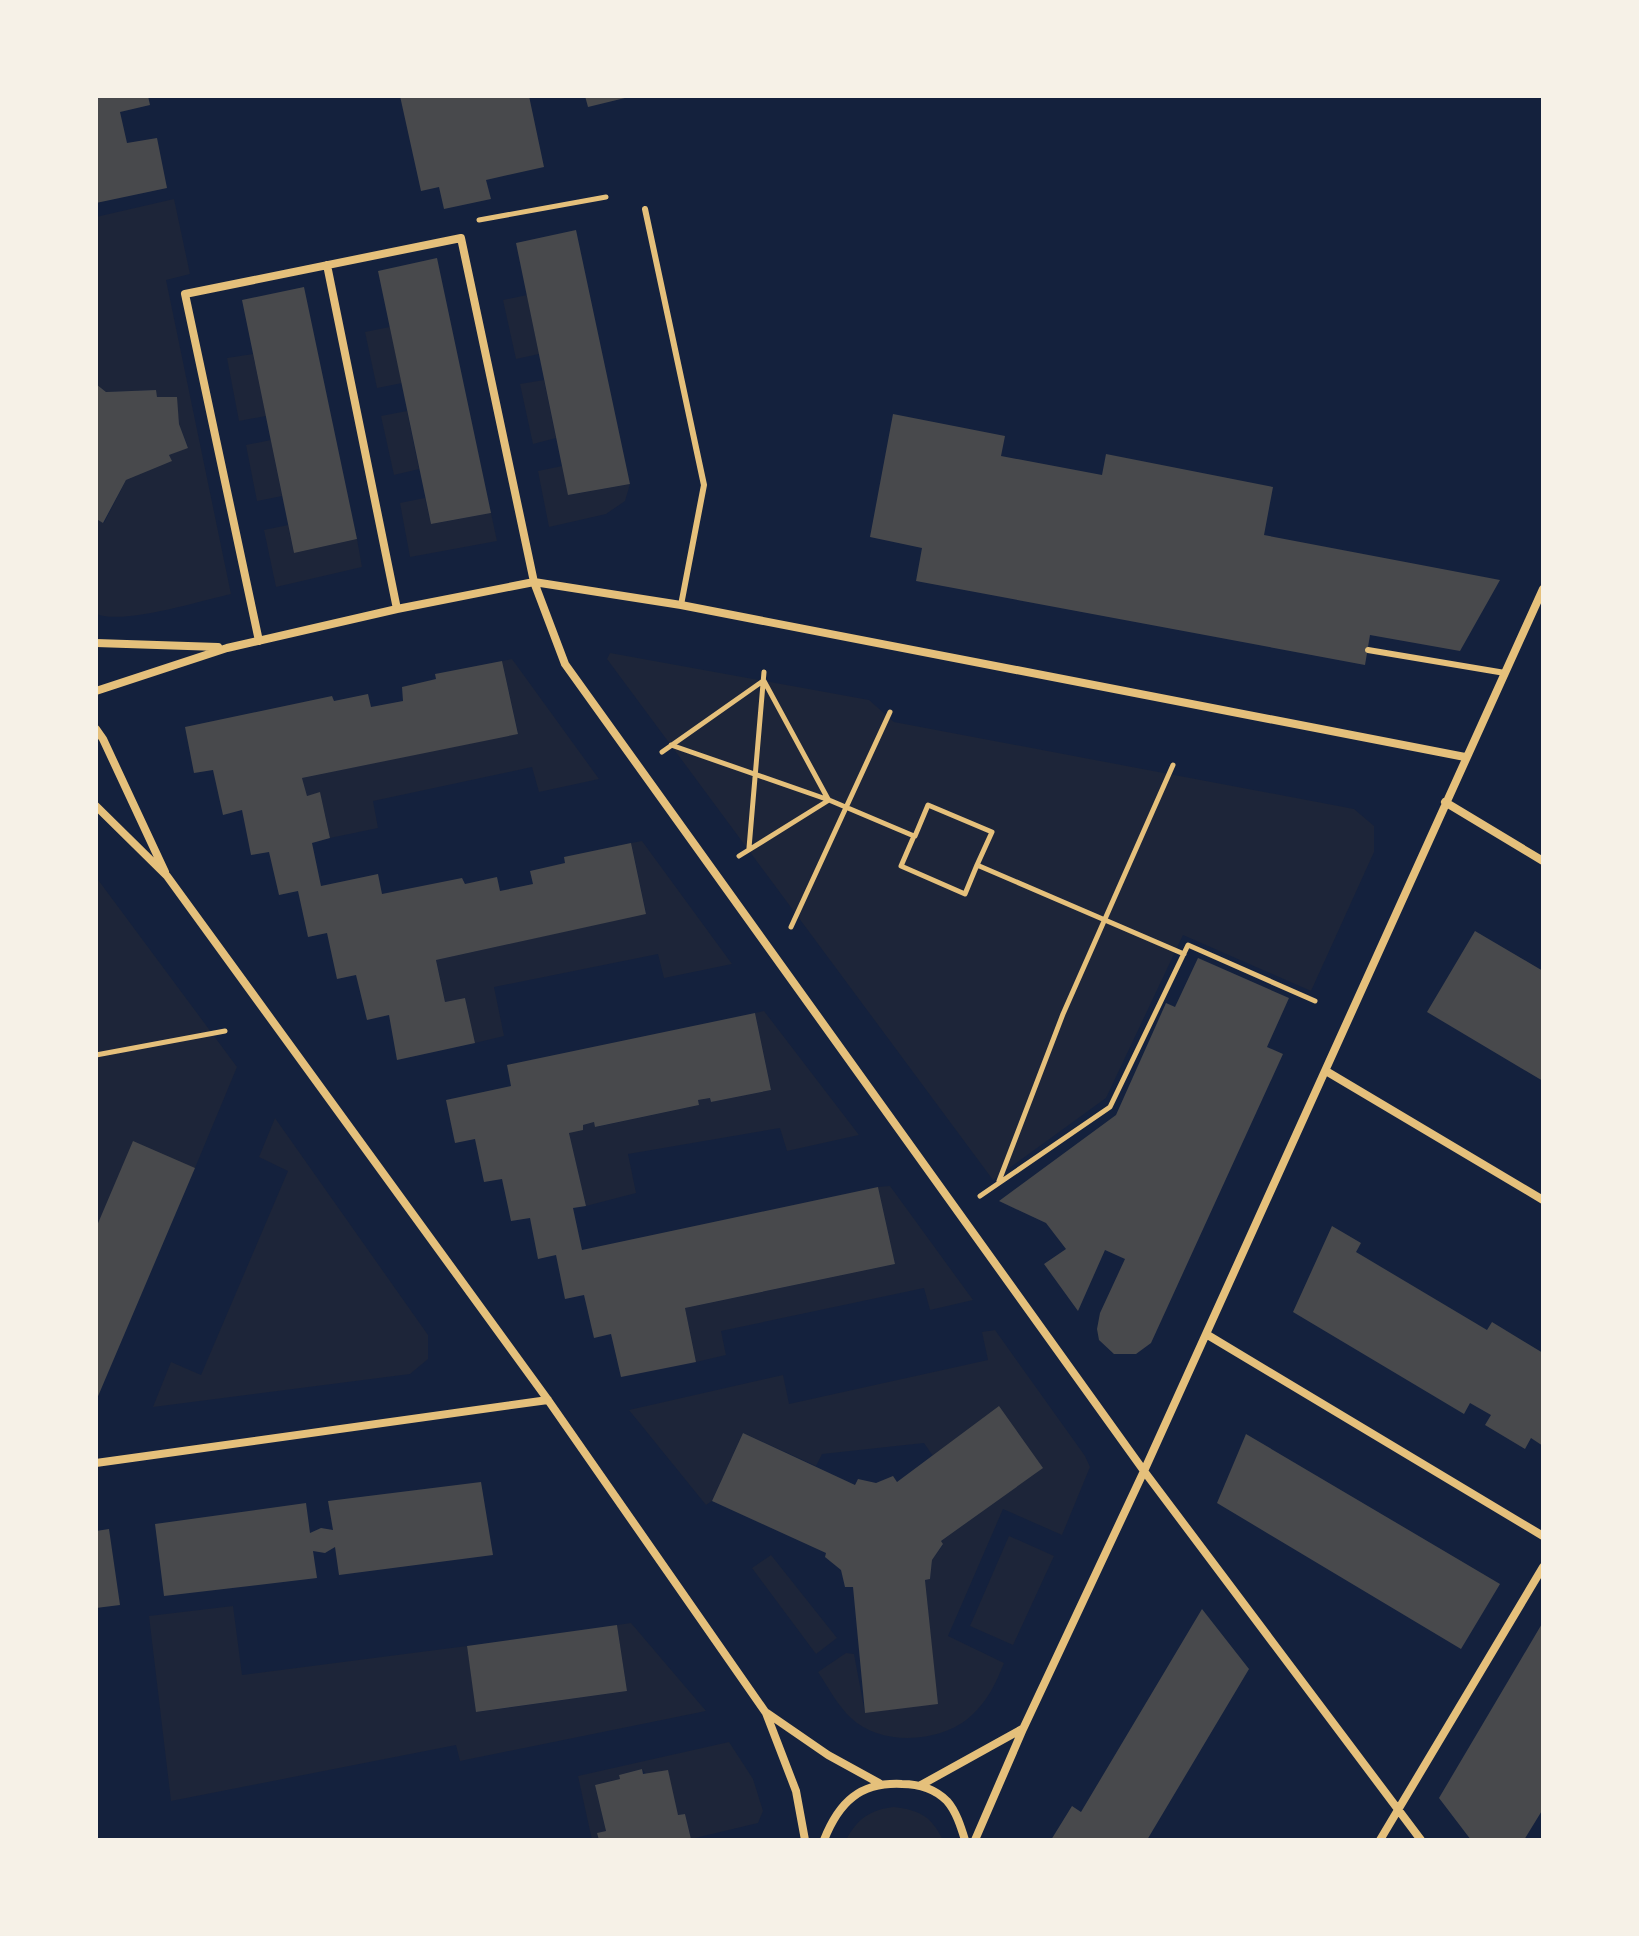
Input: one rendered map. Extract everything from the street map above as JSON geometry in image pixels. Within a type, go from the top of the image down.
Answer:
[{"type":"street","points":[[259,641],[185,294],[461,238],[534,582],[565,664],[1144,1471],[1421,1840]]},
{"type":"street","points":[[327,265],[397,609]]},
{"type":"street","points":[[96,691],[227,648],[534,582],[681,605],[1465,757]]},
{"type":"street","points":[[975,1840],[1543,589]]},
{"type":"street","points":[[96,643],[227,648]]},
{"type":"street","points":[[96,729],[167,876]]},
{"type":"street","points":[[1445,802],[1543,861]]},
{"type":"street","points":[[96,806],[167,876],[548,1400],[766,1713],[796,1791],[805,1840]]},
{"type":"street","points":[[1326,1071],[1543,1200]]},
{"type":"street","points":[[1206,1334],[1543,1536]]},
{"type":"street","points":[[96,1463],[548,1400]]},
{"type":"street","points":[[1380,1840],[1543,1567]]},
{"type":"street","points":[[766,1713],[828,1755],[879,1783],[921,1785],[946,1801],[959,1822],[965,1840]]},
{"type":"street","points":[[921,1785],[1023,1729]]},
{"type":"street","points":[[824,1840],[829,1827],[848,1800],[879,1783]]},
{"type":"lane","points":[[645,209],[704,485],[681,605]]},
{"type":"lane","points":[[1368,650],[1505,673]]},
{"type":"path","points":[[479,220],[606,197]]},
{"type":"path","points":[[749,848],[764,672]]},
{"type":"path","points":[[662,752],[763,681]]},
{"type":"path","points":[[763,681],[829,800]]},
{"type":"path","points":[[791,927],[890,712]]},
{"type":"path","points":[[671,745],[829,800],[914,836]]},
{"type":"path","points":[[999,1183],[1063,1014],[1173,765]]},
{"type":"path","points":[[739,856],[829,800]]},
{"type":"path","points":[[928,805],[992,832],[965,894],[901,866],[914,836],[928,805]]},
{"type":"path","points":[[977,865],[1184,954]]},
{"type":"path","points":[[980,1196],[1110,1107],[1188,945],[1315,1001]]},
{"type":"path","points":[[96,1055],[225,1031]]},
{"type":"shaded area","points":[[174,199],[190,274],[166,280],[231,594],[143,614],[109,617],[96,614],[96,524],[98,520],[104,523],[126,480],[171,461],[169,455],[188,447],[179,424],[176,397],[157,397],[155,390],[106,392],[96,384],[96,217]]},
{"type":"shaded area","points":[[527,295],[539,354],[516,359],[503,300]]},
{"type":"shaded area","points":[[390,327],[402,383],[377,388],[365,332]]},
{"type":"shaded area","points":[[253,354],[266,416],[239,421],[227,358]]},
{"type":"shaded area","points":[[544,380],[556,438],[533,444],[520,384]]},
{"type":"shaded area","points":[[407,411],[419,469],[394,475],[381,416]]},
{"type":"shaded area","points":[[271,440],[282,496],[257,501],[246,445]]},
{"type":"shaded area","points":[[562,466],[569,495],[630,484],[625,501],[606,514],[549,527],[538,471]]},
{"type":"shaded area","points":[[425,498],[431,524],[491,513],[497,541],[410,557],[400,503]]},
{"type":"shaded area","points":[[288,525],[294,553],[357,539],[362,567],[276,587],[264,530]]},
{"type":"shaded area","points":[[610,653],[869,700],[894,722],[1354,809],[1374,826],[1374,852],[1311,991],[1183,935],[1106,1098],[993,1180],[607,659]]},
{"type":"shaded area","points":[[512,659],[599,779],[539,792],[532,767],[373,801],[378,828],[330,838],[320,793],[307,796],[302,778],[518,733],[502,661]]},
{"type":"shaded area","points":[[642,841],[732,964],[664,978],[658,954],[494,987],[504,1036],[475,1043],[465,998],[445,1002],[436,960],[646,913],[631,843]]},
{"type":"shaded area","points":[[96,877],[237,1067],[195,1168],[96,1228]]},
{"type":"shaded area","points":[[764,1011],[859,1135],[787,1151],[780,1128],[628,1154],[636,1193],[586,1206],[569,1133],[594,1122],[596,1127],[699,1105],[698,1100],[710,1098],[711,1102],[771,1090],[755,1013]]},
{"type":"shaded area","points":[[275,1118],[428,1335],[428,1359],[410,1374],[153,1407],[171,1362],[201,1375],[288,1171],[259,1157]]},
{"type":"shaded area","points":[[890,1186],[973,1300],[930,1310],[924,1288],[721,1331],[726,1355],[696,1362],[685,1308],[895,1264],[878,1187]]},
{"type":"shaded area","points":[[995,1330],[1090,1467],[1062,1535],[1003,1509],[948,1636],[1004,1663],[983,1703],[960,1724],[929,1736],[912,1738],[878,1734],[846,1713],[818,1672],[846,1653],[854,1654],[865,1713],[937,1703],[925,1580],[930,1579],[932,1560],[943,1545],[941,1541],[1042,1468],[933,1456],[924,1443],[822,1454],[816,1466],[743,1433],[712,1501],[706,1505],[629,1410],[783,1375],[789,1404],[988,1360],[982,1332]]},
{"type":"shaded area","points":[[1009,1536],[1054,1556],[1013,1645],[970,1626]]},
{"type":"shaded area","points":[[771,1555],[837,1638],[816,1654],[752,1568]]},
{"type":"shaded area","points":[[233,1606],[242,1675],[467,1646],[477,1712],[627,1691],[617,1625],[631,1623],[706,1711],[460,1761],[456,1745],[171,1801],[149,1616]]},
{"type":"shaded area","points":[[729,1742],[753,1779],[763,1811],[758,1823],[691,1839],[685,1814],[678,1815],[642,1769],[595,1785],[606,1831],[598,1833],[599,1840],[592,1840],[578,1776]]},
{"type":"shaded area","points":[[893,1807],[924,1816],[943,1840],[846,1840],[865,1817]]},
{"type":"building","points":[[96,96],[148,96],[150,105],[120,112],[127,143],[157,138],[167,188],[96,203]]},
{"type":"building","points":[[400,96],[529,96],[544,167],[486,180],[491,199],[444,209],[439,187],[421,191]]},
{"type":"building","points":[[585,96],[629,96],[629,97],[588,107]]},
{"type":"building","points":[[576,230],[630,484],[568,495],[516,243]]},
{"type":"building","points":[[437,258],[491,513],[431,524],[378,271]]},
{"type":"building","points":[[304,287],[357,539],[294,553],[242,300]]},
{"type":"building","points":[[96,384],[106,392],[156,390],[157,397],[177,397],[179,424],[188,448],[169,455],[172,461],[126,480],[103,523],[98,520],[96,524]]},
{"type":"building","points":[[893,414],[1005,436],[1001,456],[1102,475],[1106,454],[1273,487],[1264,535],[1500,580],[1460,651],[1370,635],[1365,665],[916,581],[922,548],[870,537]]},
{"type":"building","points":[[502,661],[518,734],[302,778],[307,796],[320,792],[330,838],[312,843],[321,886],[378,874],[382,894],[462,878],[465,884],[497,877],[500,891],[533,884],[530,871],[565,863],[564,857],[631,843],[646,914],[436,960],[445,1002],[465,998],[475,1043],[397,1060],[389,1015],[367,1020],[356,975],[337,979],[327,933],[308,937],[298,891],[279,895],[269,852],[251,855],[242,810],[223,815],[213,770],[194,773],[185,727],[332,696],[334,701],[368,694],[371,707],[403,701],[402,687],[436,679],[435,674]]},
{"type":"building","points":[[1475,931],[1543,971],[1543,1081],[1427,1012]]},
{"type":"building","points":[[1198,958],[1289,998],[1267,1047],[1283,1054],[1151,1343],[1136,1354],[1114,1354],[1099,1340],[1097,1329],[1100,1313],[1125,1259],[1105,1250],[1078,1311],[1044,1264],[1066,1249],[1046,1223],[999,1201],[1116,1115],[1166,1003],[1175,1007]]},
{"type":"building","points":[[755,1013],[771,1090],[711,1102],[710,1098],[698,1100],[699,1105],[595,1127],[594,1122],[583,1125],[583,1130],[569,1133],[586,1206],[573,1208],[582,1250],[878,1187],[895,1264],[685,1308],[696,1362],[621,1377],[611,1334],[594,1338],[584,1295],[565,1299],[556,1255],[538,1259],[530,1218],[511,1221],[502,1179],[484,1182],[475,1139],[455,1143],[446,1100],[511,1086],[507,1065]]},
{"type":"building","points":[[133,1141],[195,1168],[96,1401],[96,1228]]},
{"type":"building","points":[[1332,1226],[1361,1243],[1356,1252],[1487,1330],[1492,1322],[1543,1353],[1543,1446],[1531,1438],[1525,1449],[1485,1425],[1491,1415],[1470,1403],[1464,1414],[1293,1312]]},
{"type":"building","points":[[999,1406],[1043,1468],[941,1541],[943,1544],[932,1560],[930,1579],[925,1580],[938,1704],[865,1713],[853,1587],[845,1587],[841,1570],[825,1557],[826,1553],[712,1501],[743,1433],[855,1485],[858,1479],[876,1483],[893,1476],[897,1482]]},
{"type":"building","points":[[1246,1434],[1500,1584],[1461,1649],[1217,1503]]},
{"type":"building","points":[[481,1482],[493,1555],[339,1575],[335,1547],[325,1553],[313,1551],[317,1578],[164,1596],[155,1524],[306,1503],[310,1533],[321,1528],[333,1530],[328,1501]]},
{"type":"building","points":[[109,1529],[120,1605],[96,1608],[96,1531]]},
{"type":"building","points":[[1202,1609],[1249,1669],[1147,1840],[1051,1840],[1072,1806],[1081,1812]]},
{"type":"building","points":[[1543,1622],[1543,1809],[1524,1840],[1471,1840],[1439,1798]]},
{"type":"building","points":[[617,1625],[627,1691],[476,1712],[467,1646]]},
{"type":"building","points":[[642,1769],[643,1774],[668,1770],[678,1815],[685,1814],[691,1839],[599,1840],[597,1833],[606,1831],[595,1785]]}]
